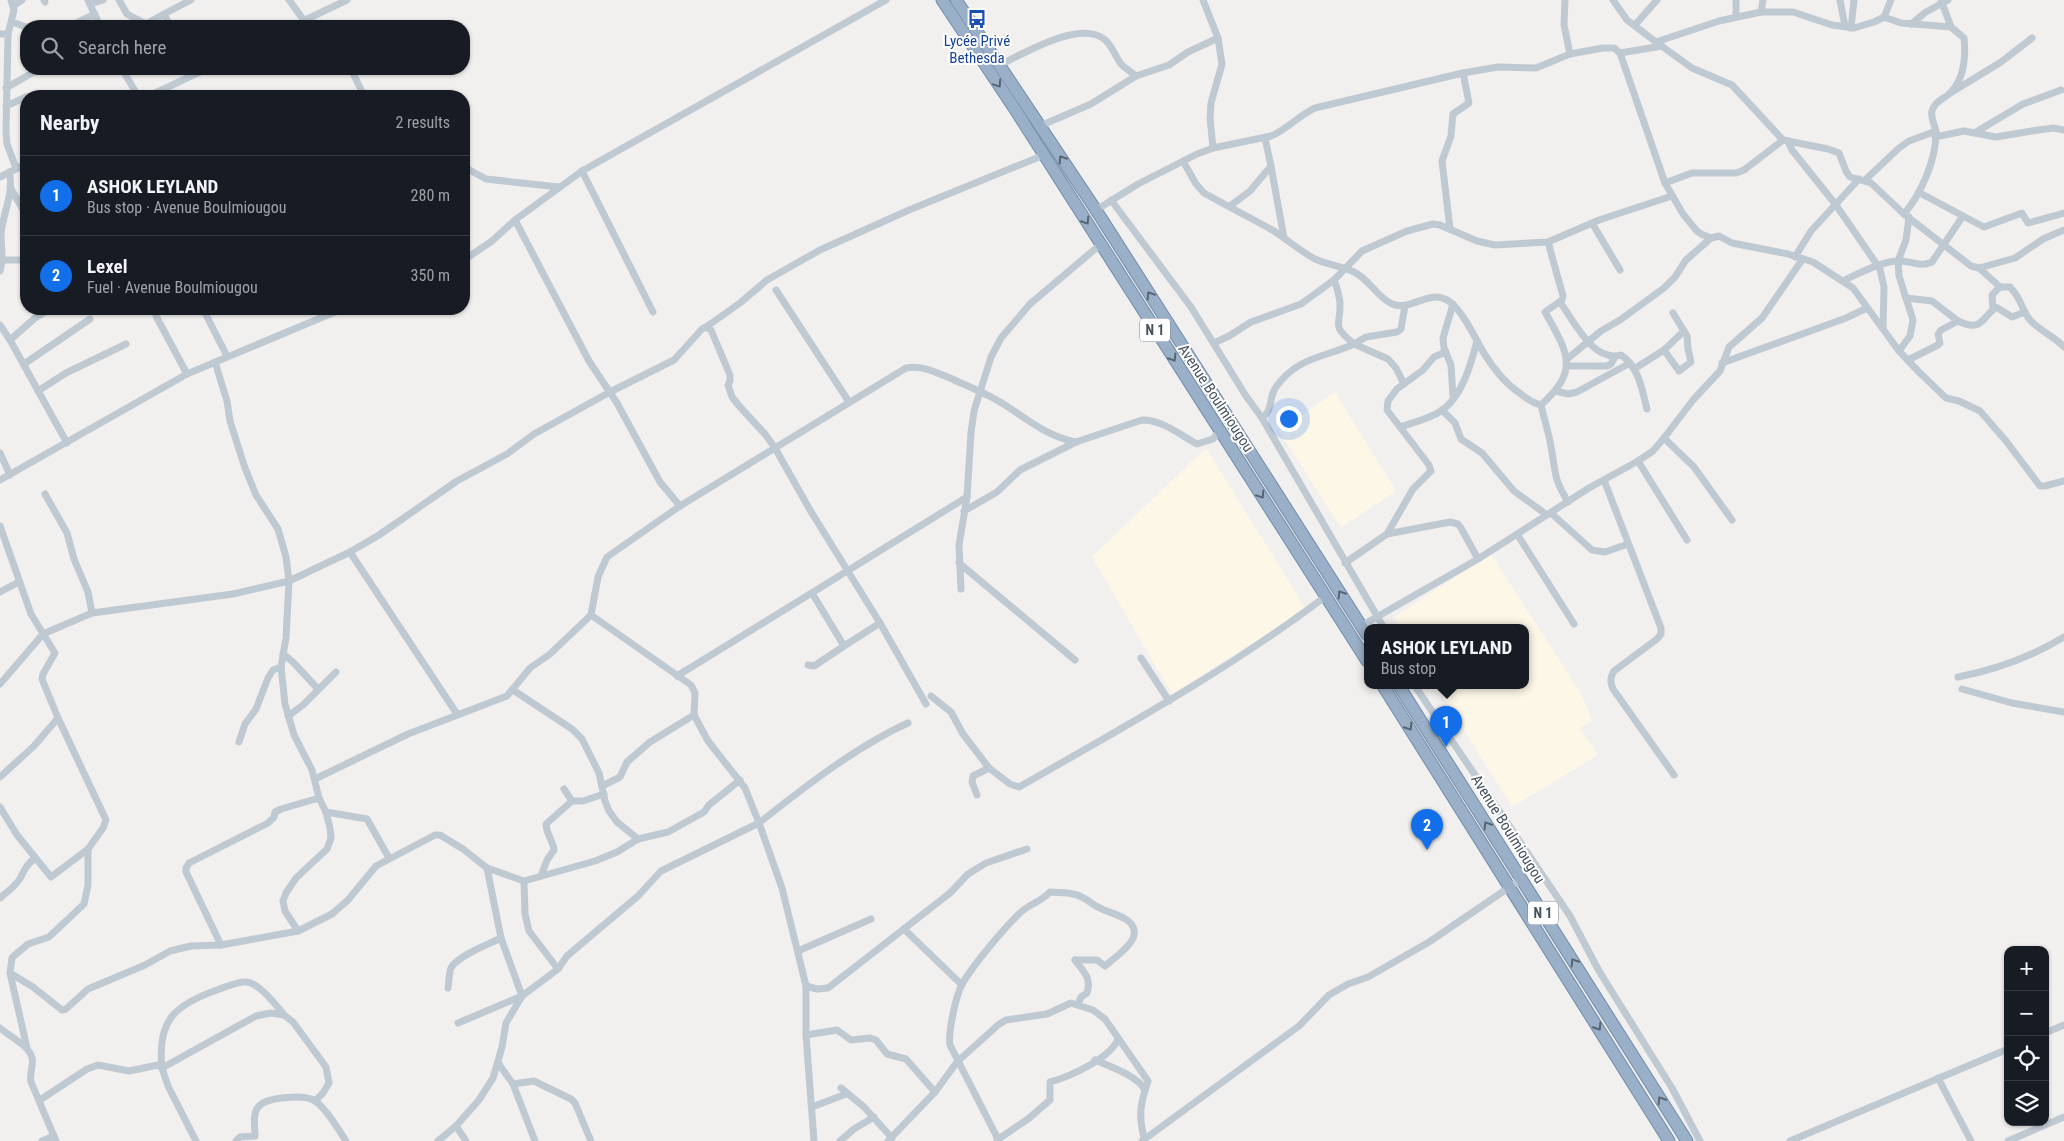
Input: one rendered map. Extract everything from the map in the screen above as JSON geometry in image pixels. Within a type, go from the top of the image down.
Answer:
[{"type":"highway","name":"Avenue Boulmiougou","points":[[942,0],[1044,155],[1364,656]]},
{"type":"highway","name":"Avenue Boulmiougou","points":[[956,0],[1096,210],[1364,631]]},
{"type":"highway","name":"Avenue Boulmiougou","points":[[1385,689],[1687,1141]]},
{"type":"highway","name":"Avenue Boulmiougou","points":[[1401,689],[1669,1141]]},
{"type":"street","points":[[16,168],[3,134],[6,106],[8,34],[12,22],[12,3],[22,0]]},
{"type":"street","points":[[98,20],[89,2],[103,0]]},
{"type":"street","points":[[119,0],[127,14],[137,20]]},
{"type":"street","points":[[154,20],[183,2],[191,0]]},
{"type":"street","points":[[289,0],[302,20]]},
{"type":"street","points":[[311,20],[347,0]]},
{"type":"street","points":[[470,256],[582,171],[886,0]]},
{"type":"street","points":[[1203,0],[1218,38],[1222,64],[1211,103],[1210,126],[1213,148]]},
{"type":"street","points":[[1565,0],[1564,26],[1570,54]]},
{"type":"street","points":[[1613,0],[1621,14],[1692,68],[1732,85],[1786,140],[1836,205],[1878,266],[1884,281],[1883,328]]},
{"type":"street","points":[[1635,25],[1657,0]]},
{"type":"street","points":[[1736,0],[1736,17]]},
{"type":"street","points":[[1761,12],[1763,0]]},
{"type":"street","points":[[1840,0],[1848,27]]},
{"type":"street","points":[[1848,27],[1854,0]]},
{"type":"street","points":[[1096,210],[1183,161],[1213,148],[1265,138],[1279,132],[1304,113],[1315,108],[1463,73],[1498,68],[1536,68],[1570,54],[1609,47],[1620,52],[1659,44],[1736,17],[1761,12],[1793,12],[1816,20],[1848,27],[1864,26],[1884,17],[1891,0]]},
{"type":"street","points":[[1911,24],[1944,1],[1951,27],[1964,38],[1965,50],[1965,63],[1950,93]]},
{"type":"street","points":[[82,20],[95,14]]},
{"type":"street","points":[[164,14],[167,20]]},
{"type":"street","points":[[1884,17],[1901,23],[1951,27]]},
{"type":"street","points":[[12,22],[20,25]]},
{"type":"street","points":[[1000,64],[1055,40],[1070,35],[1090,32],[1104,39],[1121,63],[1136,76]]},
{"type":"street","points":[[0,34],[8,34]]},
{"type":"street","points":[[1040,126],[1091,104],[1136,76],[1169,65],[1188,52],[1218,38]]},
{"type":"street","points":[[1899,350],[1910,336],[1912,320],[1899,276],[1898,260],[1906,240],[1907,215],[1920,193],[1931,160],[1936,134],[1931,119],[1932,110],[1935,104],[1950,93],[2001,62],[2032,38]]},
{"type":"street","points":[[1620,52],[1672,196],[1689,223],[1701,234],[1712,238]]},
{"type":"street","points":[[1450,229],[1442,161],[1451,136],[1453,114],[1469,103],[1463,73]]},
{"type":"street","points":[[6,88],[29,75]]},
{"type":"street","points":[[126,75],[134,90]]},
{"type":"street","points":[[163,90],[191,75]]},
{"type":"street","points":[[354,75],[361,90]]},
{"type":"street","points":[[1976,132],[2023,104],[2061,90]]},
{"type":"street","points":[[6,106],[20,100]]},
{"type":"street","points":[[1372,624],[1378,618],[1478,559],[1653,450],[1692,400],[1720,371],[1729,346],[1762,318],[1797,269],[1798,258],[1811,231],[1862,180],[1899,148],[1909,141],[1936,134],[1964,131],[1996,136],[2054,128],[2064,130]]},
{"type":"street","points":[[1265,138],[1284,238]]},
{"type":"street","points":[[1666,183],[1692,173],[1736,173],[1744,170],[1786,140],[1834,150],[1839,153],[1850,176],[1862,180],[1967,263],[1979,268],[2000,287],[2010,287],[2018,295],[2025,312],[2040,330],[2057,339],[2064,347]]},
{"type":"street","points":[[0,684],[43,634],[92,613],[233,594],[289,580],[350,552],[379,535],[457,481],[507,454],[534,434],[610,392],[674,360],[702,329],[740,303],[767,280],[820,250],[909,210],[1044,155]]},
{"type":"street","points":[[1183,161],[1200,189],[1284,238],[1302,252],[1322,262],[1356,272],[1386,301],[1398,306],[1405,306],[1434,296],[1453,304],[1502,379],[1514,390],[1535,404],[1541,405]]},
{"type":"street","points":[[0,177],[20,166]]},
{"type":"street","points":[[1230,206],[1250,190],[1271,166]]},
{"type":"street","points":[[470,170],[486,179],[559,187]]},
{"type":"street","points":[[582,171],[653,312]]},
{"type":"street","points":[[0,271],[3,260],[1,234],[10,187],[9,172]]},
{"type":"street","points":[[10,187],[20,204]]},
{"type":"street","points":[[1920,193],[1984,227],[2022,213],[2024,213],[2027,223],[2064,213]]},
{"type":"street","points":[[1214,343],[1260,319],[1301,304],[1334,280],[1362,251],[1407,231],[1433,224],[1495,246],[1548,242],[1592,223],[1672,196]]},
{"type":"street","points":[[1111,200],[1191,307],[1262,418],[1344,563],[1382,624]]},
{"type":"street","points":[[1843,281],[1878,266],[1898,260],[1926,265],[1932,262],[1963,216]]},
{"type":"street","points":[[515,220],[580,344],[610,392],[660,482],[680,506]]},
{"type":"street","points":[[1592,223],[1620,270]]},
{"type":"street","points":[[1979,268],[2015,258],[2043,240],[2064,230]]},
{"type":"street","points":[[1541,405],[1556,391],[1567,362],[1588,342],[1664,288],[1675,277],[1686,260],[1712,238],[1719,236],[1732,243],[1813,262],[1843,281],[1856,292],[1899,350],[1946,398],[1959,401],[1980,411],[2006,441],[2040,486],[2064,481]]},
{"type":"street","points":[[1548,242],[1563,296],[1560,302],[1545,312],[1561,340],[1567,362]]},
{"type":"street","points":[[961,589],[959,546],[967,497],[971,432],[980,391],[991,357],[1001,338],[1016,318],[1044,290],[1101,244]]},
{"type":"street","points":[[3,260],[20,260]]},
{"type":"street","points":[[1334,280],[1340,304],[1337,322],[1341,332],[1354,344],[1388,359],[1396,368],[1404,384]]},
{"type":"street","points":[[1993,309],[1992,295],[2000,287]]},
{"type":"street","points":[[776,290],[849,402]]},
{"type":"street","points":[[1906,298],[1932,301],[1958,321],[1971,327],[1978,326],[1993,309],[1999,307],[2012,317],[2025,312]]},
{"type":"street","points":[[1560,302],[1588,342],[1605,355],[1615,357],[1621,355],[1632,366],[1637,373],[1647,409]]},
{"type":"street","points":[[1453,304],[1443,338],[1446,352],[1452,365],[1453,399]]},
{"type":"street","points":[[1262,418],[1269,412],[1274,390],[1297,366],[1312,358],[1354,344],[1366,337],[1397,332],[1401,329],[1405,306]]},
{"type":"street","points":[[1722,363],[1846,318],[1867,308]]},
{"type":"street","points":[[1664,350],[1678,370],[1682,370],[1691,361],[1688,349],[1688,336],[1673,314]]},
{"type":"street","points":[[10,340],[40,315]]},
{"type":"street","points":[[156,315],[187,374]]},
{"type":"street","points":[[207,315],[227,356]]},
{"type":"street","points":[[0,480],[187,374],[327,315]]},
{"type":"street","points":[[24,364],[90,319]]},
{"type":"street","points":[[1908,360],[1938,345],[1940,343],[1938,334],[1941,330],[1958,321]]},
{"type":"street","points":[[0,325],[24,364],[67,443]]},
{"type":"street","points":[[706,327],[711,330],[730,375],[728,385],[732,397],[775,448],[810,510],[880,622],[926,704]]},
{"type":"street","points":[[1556,391],[1568,394],[1577,392],[1664,350],[1684,331]]},
{"type":"street","points":[[1400,427],[1442,410],[1453,399],[1477,341]]},
{"type":"street","points":[[38,391],[66,373],[126,344]]},
{"type":"street","points":[[1387,534],[1396,516],[1409,499],[1413,489],[1431,470],[1430,465],[1387,410],[1387,406],[1391,395],[1423,370],[1434,357],[1446,352]]},
{"type":"street","points":[[1567,362],[1607,366],[1611,364],[1615,357]]},
{"type":"street","points":[[215,362],[227,401],[230,421],[245,468],[256,495],[278,529],[286,557],[289,580],[281,667],[285,704],[294,735],[315,779],[319,798],[326,812],[330,838],[327,849],[296,878],[286,893],[284,901],[285,911],[298,931]]},
{"type":"street","points":[[315,779],[408,734],[498,700],[513,690],[530,668],[550,654],[591,614],[598,577],[607,557],[680,506],[894,374],[915,367],[927,369],[980,391],[1046,432],[1061,439],[1076,442]]},
{"type":"street","points":[[1541,405],[1551,446],[1553,469],[1558,485],[1568,502]]},
{"type":"street","points":[[1442,410],[1455,423],[1461,439],[1482,453],[1514,491],[1549,514],[1592,550],[1606,552],[1628,544]]},
{"type":"street","points":[[964,511],[997,492],[1020,470],[1076,442],[1142,420],[1151,420],[1162,424],[1197,444],[1205,443],[1220,431]]},
{"type":"street","points":[[1664,438],[1694,466],[1732,520]]},
{"type":"street","points":[[0,453],[10,475]]},
{"type":"street","points":[[1638,461],[1687,540]]},
{"type":"street","points":[[1604,480],[1661,628],[1661,634],[1657,639],[1614,670],[1611,684],[1674,775]]},
{"type":"street","points":[[45,494],[67,532],[74,559],[88,592],[92,613]]},
{"type":"street","points":[[677,676],[967,497]]},
{"type":"street","points":[[1344,563],[1387,534],[1454,522],[1461,528],[1478,559]]},
{"type":"street","points":[[0,526],[31,614],[55,653],[42,678],[58,718],[106,816],[106,820],[103,828],[88,849],[51,877],[14,830],[0,806]]},
{"type":"street","points":[[1518,534],[1574,624]]},
{"type":"street","points":[[350,552],[457,714]]},
{"type":"street","points":[[959,563],[1075,660]]},
{"type":"street","points":[[0,592],[19,582]]},
{"type":"street","points":[[812,593],[844,646]]},
{"type":"street","points":[[931,696],[950,712],[963,734],[989,768],[1010,784],[1019,787],[1169,702],[1250,651],[1326,596]]},
{"type":"street","points":[[591,614],[691,685],[695,693],[694,715],[717,754],[740,780],[759,823],[782,888],[806,986],[806,1035],[814,1141]]},
{"type":"street","points":[[808,665],[814,666],[880,622]]},
{"type":"street","points":[[1958,677],[1976,674],[2034,654],[2064,638]]},
{"type":"street","points":[[283,654],[318,689]]},
{"type":"street","points":[[1141,658],[1169,702]]},
{"type":"street","points":[[239,742],[245,724],[256,709],[268,678],[273,670],[281,667]]},
{"type":"street","points":[[288,716],[336,672]]},
{"type":"street","points":[[1417,689],[1570,916],[1599,971],[1672,1088],[1700,1141]]},
{"type":"street","points":[[1962,689],[2022,705],[2064,712]]},
{"type":"street","points":[[513,690],[572,729],[582,739],[599,773],[609,811],[617,822],[638,840]]},
{"type":"street","points":[[602,786],[620,777],[627,762],[650,742],[694,715]]},
{"type":"street","points":[[0,777],[34,746],[58,718]]},
{"type":"street","points":[[458,1023],[522,996],[558,969],[567,956],[638,896],[661,871],[759,823],[802,789],[888,732],[908,723]]},
{"type":"street","points":[[977,795],[972,782],[973,776],[989,768]]},
{"type":"street","points":[[10,973],[33,987],[62,1010],[66,1009],[88,989],[145,965],[170,951],[191,946],[221,945],[298,931],[332,914],[348,900],[376,866],[431,836],[440,835],[463,849],[487,868],[524,881],[595,861],[638,840],[668,832],[704,812],[709,805],[740,780]]},
{"type":"street","points":[[564,789],[572,801]]},
{"type":"street","points":[[541,876],[547,860],[554,850],[552,839],[546,830],[546,824],[572,801],[583,801],[604,794]]},
{"type":"street","points":[[221,945],[186,872],[186,868],[190,863],[268,824],[274,817],[275,812],[319,798]]},
{"type":"street","points":[[326,812],[367,819],[389,858]]},
{"type":"street","points":[[42,1141],[55,1139],[29,1074],[33,1061],[27,1048],[10,973],[12,958],[28,944],[49,937],[84,904],[88,885],[88,849]]},
{"type":"street","points":[[806,986],[817,989],[828,988],[950,893],[968,874],[986,863],[1027,849]]},
{"type":"street","points":[[0,898],[16,884],[22,876],[22,871],[35,858]]},
{"type":"street","points":[[487,868],[501,938],[522,996]]},
{"type":"street","points":[[524,881],[525,914],[529,931],[558,969]]},
{"type":"street","points":[[812,1107],[843,1091],[874,1117],[890,1139],[935,1092],[958,1062],[998,1025],[1006,1020],[1047,1014],[1072,1003],[1093,1010],[1105,1020],[1148,1081],[1140,1116],[1144,1140],[1299,1026],[1329,995],[1348,984],[1368,977],[1428,942],[1516,883]]},
{"type":"street","points":[[1078,1004],[1080,997],[1087,993],[1089,981],[1075,960],[1097,960],[1106,966],[1126,948],[1135,933],[1130,923],[1120,914],[1110,913],[1074,894],[1050,892],[1022,911],[962,985],[949,1036],[950,1045],[998,1141],[1050,1100],[1050,1082],[1082,1069],[1116,1045],[1118,1039]]},
{"type":"street","points":[[798,951],[871,919]]},
{"type":"street","points":[[904,929],[962,985]]},
{"type":"street","points":[[448,988],[449,974],[457,962],[501,938]]},
{"type":"street","points":[[196,1141],[168,1086],[162,1068],[161,1044],[164,1028],[172,1014],[195,1000],[236,984],[248,982],[256,986],[304,1034],[326,1067],[329,1083],[324,1093],[315,1101]]},
{"type":"street","points":[[438,1141],[456,1126],[480,1100],[498,1063],[506,1023],[522,996]]},
{"type":"street","points":[[162,1068],[256,1016],[271,1013],[284,1015]]},
{"type":"street","points":[[2049,1031],[2064,1025]]},
{"type":"street","points":[[0,1028],[27,1048]]},
{"type":"street","points":[[806,1035],[837,1030],[851,1040],[863,1038],[876,1040],[888,1054],[906,1059],[935,1092]]},
{"type":"street","points":[[1790,1141],[2004,1051]]},
{"type":"street","points":[[1095,1060],[1125,1073],[1143,1086],[1145,1090]]},
{"type":"street","points":[[498,1063],[513,1084],[535,1141]]},
{"type":"street","points":[[40,1100],[86,1069],[98,1065],[129,1071],[154,1064],[162,1068]]},
{"type":"street","points":[[1938,1078],[1971,1141]]},
{"type":"street","points":[[513,1084],[534,1081],[571,1098],[575,1103],[591,1141]]},
{"type":"street","points":[[236,1141],[240,1137],[255,1136],[255,1115],[258,1107],[264,1103],[304,1096],[322,1107],[346,1141]]},
{"type":"street","points":[[840,1141],[854,1129],[874,1117]]},
{"type":"street","points":[[2008,1141],[2064,1117]]},
{"type":"street","points":[[456,1126],[466,1141]]},
{"type":"shaded area","points":[[1335,392],[1396,491],[1341,528],[1279,431]]},
{"type":"shaded area","points":[[1206,448],[1306,609],[1172,694],[1092,557]]},
{"type":"shaded area","points":[[1491,554],[1582,695],[1592,721],[1580,728],[1598,755],[1512,807],[1439,689],[1529,689],[1529,624],[1398,624],[1394,617]]},
{"type":"place","name":"Lycée Privé Bethesda","points":[[977,19]]},
{"type":"place","name":"ASHOK LEYLAND","points":[[1446,747]]},
{"type":"place","name":"Lexel","points":[[1427,850]]}]
